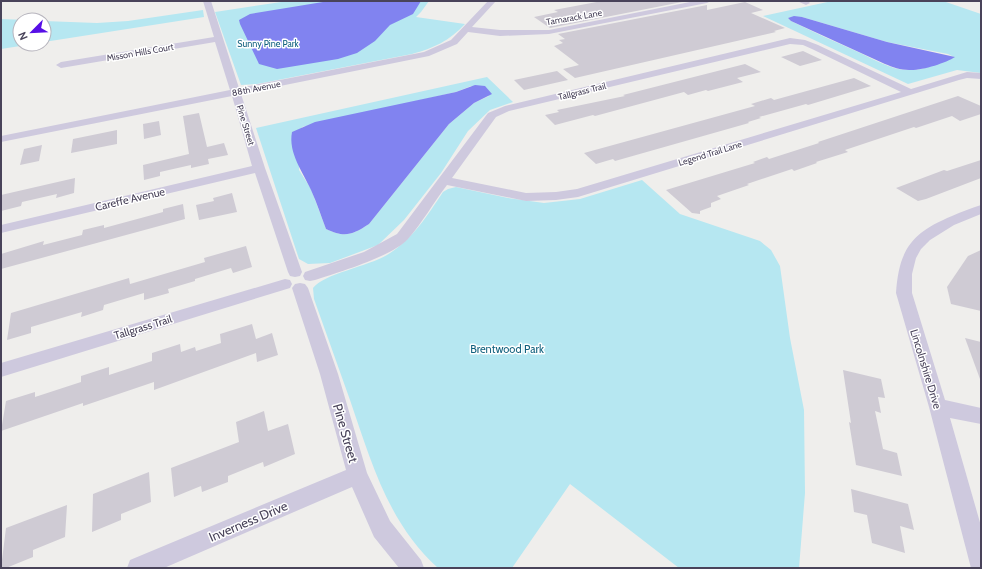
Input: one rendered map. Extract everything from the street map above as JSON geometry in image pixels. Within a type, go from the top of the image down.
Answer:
[{"type":"street","name":"Pine Street","points":[[207,1],[259,168],[330,374],[358,474],[382,529],[413,568]]},
{"type":"street","name":"88th Avenue","points":[[1,139],[426,54],[454,42],[492,1]]},
{"type":"street","name":"Tamarack Lane","points":[[467,29],[500,33],[549,32],[707,1]]},
{"type":"street","name":"Misson Hills Court","points":[[61,65],[218,39]]},
{"type":"street","name":"Tallgrass Trail","points":[[1,370],[337,268],[382,250],[402,237],[492,115],[505,109],[783,42],[797,42],[815,47],[910,92]]},
{"type":"street","name":"Legend Trail Lane","points":[[444,180],[526,197],[556,196],[578,193],[956,78],[977,76]]},
{"type":"street","name":"Careffe Avenue","points":[[1,229],[259,168]]},
{"type":"street","name":"Lincolnshire Drive","points":[[981,209],[932,230],[923,237],[913,251],[905,270],[904,293],[938,407],[981,566]]},
{"type":"street","points":[[938,407],[981,416]]},
{"type":"street","name":"Inverness Drive","points":[[138,568],[358,474]]},
{"type":"green space","name":"Sunny Pine Park","points":[[288,1],[429,1],[416,17],[465,24],[441,43],[412,54],[257,84],[241,85],[215,12]]},
{"type":"green space","points":[[832,1],[943,1],[981,14],[981,73],[957,70],[908,84],[763,16]],"holes":[[[802,17],[887,42],[948,54],[954,57],[922,69],[897,69],[816,33],[791,21],[788,18]]]},
{"type":"green space","points":[[203,10],[204,17],[52,41],[52,21],[97,23],[128,21]]},
{"type":"green space","points":[[1,19],[12,19],[12,47],[1,49]]},
{"type":"green space","points":[[487,77],[513,102],[490,110],[468,131],[441,173],[404,220],[378,245],[330,263],[308,264],[299,259],[256,128]],"holes":[[[471,86],[489,96],[474,103],[449,124],[369,224],[358,231],[348,234],[338,234],[326,229],[311,189],[299,170],[302,127],[456,92]]]},
{"type":"green space","name":"Brentwood Park","points":[[642,180],[680,214],[760,241],[771,250],[780,266],[790,338],[804,410],[805,493],[799,568],[679,568],[570,484],[512,568],[438,568],[406,531],[383,490],[314,299],[313,288],[326,278],[379,259],[396,249],[419,226],[443,192],[448,189],[456,187],[508,198],[544,203],[580,199]]},
{"type":"shaded area","points":[[329,1],[421,1],[413,14],[390,25],[375,41],[357,53],[338,59],[277,69],[259,64],[239,20],[250,14]]},
{"type":"shaded area","points":[[794,16],[887,42],[955,57],[940,64],[926,68],[906,70],[897,68],[885,64],[791,21],[788,18]]},
{"type":"shaded area","points":[[475,85],[485,86],[492,94],[474,103],[449,124],[369,224],[358,231],[348,234],[338,234],[326,229],[313,195],[294,155],[291,140],[292,132],[315,122],[456,92]]},
{"type":"building","points":[[602,1],[687,1],[550,28],[534,17],[558,12],[554,10]]},
{"type":"building","points":[[745,2],[763,10],[751,13],[785,28],[774,31],[776,32],[575,78],[563,69],[579,65],[554,46],[563,43],[559,40],[565,39],[558,34],[707,5],[707,10]]},
{"type":"building","points":[[803,51],[822,60],[800,66],[781,57]]},
{"type":"building","points":[[745,64],[761,72],[737,78],[743,82],[688,95],[684,92],[555,125],[545,115],[559,112],[557,110],[625,96],[623,95]]},
{"type":"building","points":[[557,71],[568,80],[524,90],[514,80]]},
{"type":"building","points":[[854,78],[871,86],[808,105],[806,104],[759,117],[761,118],[748,122],[749,123],[615,161],[613,159],[596,164],[584,153],[755,106],[751,104],[771,98],[774,100]]},
{"type":"building","points":[[958,96],[981,106],[981,114],[960,121],[952,116],[916,128],[914,127],[845,150],[848,152],[794,171],[792,169],[747,184],[749,185],[717,196],[721,199],[711,203],[711,207],[700,211],[700,214],[692,213],[666,190],[755,163],[753,162],[767,157],[769,159],[819,143],[818,142]]},
{"type":"building","points":[[199,113],[207,147],[224,143],[228,155],[208,159],[209,164],[191,168],[191,165],[160,172],[160,176],[144,180],[143,165],[189,154],[183,116]]},
{"type":"building","points":[[159,121],[161,135],[144,139],[143,124]]},
{"type":"building","points":[[117,130],[117,144],[71,153],[73,139]]},
{"type":"building","points":[[42,145],[39,161],[20,165],[24,149]]},
{"type":"building","points":[[981,160],[981,178],[926,199],[918,201],[896,188],[944,170],[947,171]]},
{"type":"building","points":[[75,178],[74,193],[56,198],[57,194],[22,202],[21,206],[1,211],[1,195]]},
{"type":"building","points":[[232,193],[237,212],[199,220],[196,205],[214,201],[213,198]]},
{"type":"building","points":[[183,204],[185,219],[1,269],[1,254],[44,241],[43,245],[82,235],[83,230],[104,225],[104,228],[163,212],[163,209]]},
{"type":"building","points":[[246,246],[252,267],[233,273],[231,268],[195,279],[195,281],[168,289],[169,293],[144,300],[144,293],[104,305],[103,310],[81,317],[82,312],[31,327],[31,333],[7,340],[11,313],[129,278],[130,284],[205,262],[204,258]]},
{"type":"building","points":[[981,250],[981,311],[951,304],[947,287],[968,256]]},
{"type":"building","points":[[252,324],[256,339],[272,333],[278,355],[257,362],[256,353],[154,390],[154,382],[83,406],[83,403],[1,431],[6,401],[35,392],[35,397],[81,382],[81,376],[109,367],[109,375],[152,361],[152,353],[180,344],[181,352],[195,347],[196,351],[221,343],[220,334]]},
{"type":"building","points":[[965,338],[981,342],[980,379]]},
{"type":"building","points":[[843,370],[881,379],[885,398],[878,397],[881,413],[875,411],[883,449],[897,453],[902,476],[856,465]]},
{"type":"building","points":[[264,411],[268,431],[288,424],[295,454],[264,467],[263,462],[228,476],[228,482],[202,492],[201,486],[174,497],[171,468],[239,442],[236,422]]},
{"type":"building","points":[[149,472],[151,502],[121,514],[121,520],[92,532],[93,494]]},
{"type":"building","points":[[851,489],[908,504],[914,530],[900,526],[905,553],[872,543],[867,515],[854,512]]},
{"type":"building","points":[[67,505],[65,537],[33,550],[33,557],[6,568],[1,568],[6,528]]}]
